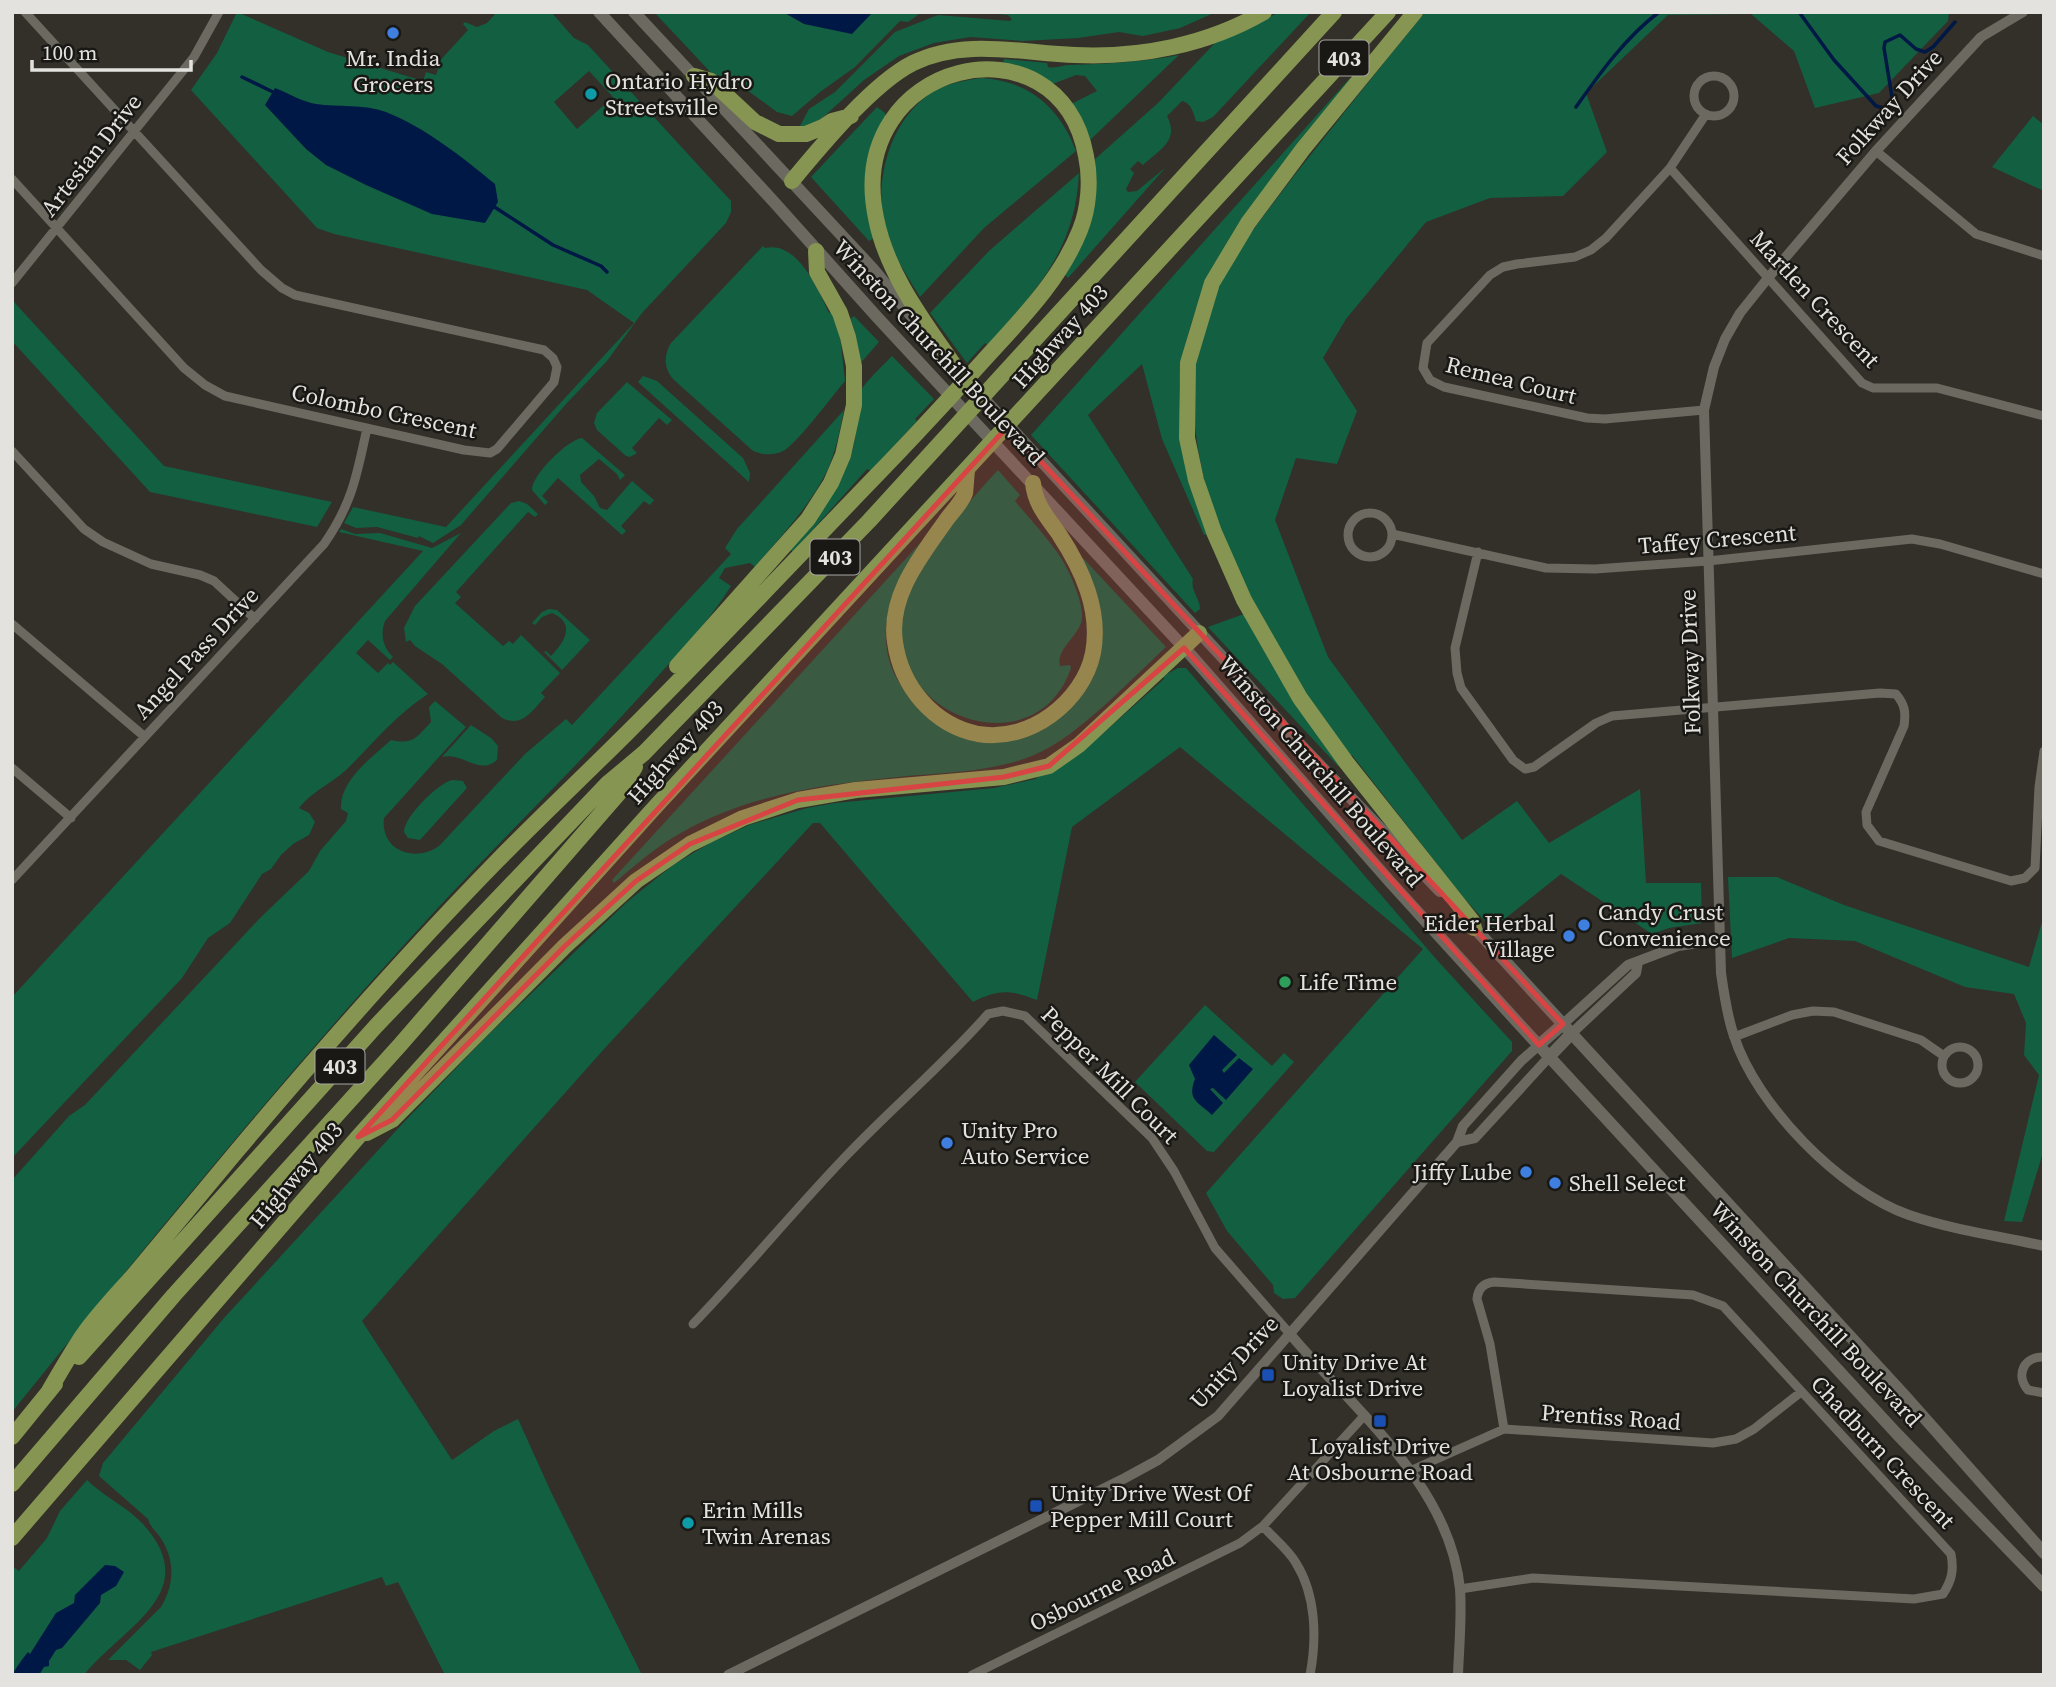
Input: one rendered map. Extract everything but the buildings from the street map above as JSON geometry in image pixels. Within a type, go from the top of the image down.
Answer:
[{"type":"highway","points":[[792,181],[876,90],[914,63],[944,52],[990,49],[1052,54],[1124,55],[1196,41],[1264,12]]},
{"type":"highway","name":"Highway 403","points":[[12,1437],[49,1391],[376,1026],[607,784],[644,753],[869,521],[1334,12]]},
{"type":"highway","name":"Highway 403","points":[[12,1538],[358,1137],[666,796],[1388,12]]},
{"type":"highway","points":[[1415,12],[1287,170],[1248,223],[1212,283],[1188,363],[1187,438],[1196,480],[1224,555],[1244,600],[1300,698],[1346,762],[1472,921],[1474,928]]},
{"type":"highway","points":[[49,1391],[85,1333],[287,1091],[496,861],[627,733],[915,436],[1020,321],[1060,270],[1083,226],[1090,176],[1083,138],[1076,122],[1048,90],[1011,72],[996,69],[972,69],[937,79],[916,92],[900,108],[888,127],[880,147],[873,186],[874,212],[898,289],[958,371]]},
{"type":"highway","points":[[694,76],[711,81],[755,122],[779,134],[806,134],[832,121],[851,116]]},
{"type":"highway","points":[[627,733],[665,680],[787,544],[818,504],[839,466],[851,423],[853,366],[850,344],[840,313],[817,272],[816,251]]},
{"type":"highway","points":[[967,471],[964,495],[909,576],[896,606],[895,641],[904,677],[923,703],[949,723],[979,734],[1011,733],[1048,718],[1078,689],[1093,653],[1095,625],[1087,588],[1068,549],[1034,498],[1033,483]]},
{"type":"highway","points":[[358,1137],[393,1120],[585,928],[636,881],[690,844],[743,818],[798,800],[856,790],[1004,777],[1049,766],[1079,745],[1199,633]]},
{"type":"highway","points":[[12,1484],[174,1295],[400,1045],[619,793],[644,753]]},
{"type":"main road","name":"Winston Churchill Boulevard","points":[[599,12],[1184,648],[1392,884],[1539,1045],[1897,1434],[2044,1586]]},
{"type":"main road","name":"Winston Churchill Boulevard","points":[[634,12],[792,181],[898,289]]},
{"type":"main road","name":"Winston Churchill Boulevard","points":[[958,371],[1287,731],[1474,928],[1905,1396],[2044,1553]]},
{"type":"main road","points":[[1539,1045],[1567,1029]]},
{"type":"main road","points":[[1550,1056],[1567,1029]]},
{"type":"street","points":[[25,12],[133,130]]},
{"type":"street","name":"Artesian Drive","points":[[12,283],[194,57],[219,12]]},
{"type":"street","name":"Folkway Drive","points":[[2024,12],[1982,37],[1876,151],[1768,278],[1740,313],[1725,339],[1714,367],[1704,410],[1720,940],[1723,988],[1734,1037],[1748,1068],[1770,1102],[1812,1152],[1875,1200],[1908,1214],[1970,1232],[2044,1246]]},
{"type":"street","name":"Remea Court","points":[[1707,77],[1722,78],[1733,89],[1732,104],[1721,115],[1706,114],[1696,103],[1696,88],[1707,77]]},
{"type":"street","name":"Remea Court","points":[[1704,410],[1605,419],[1587,418],[1444,387],[1430,380],[1423,368],[1427,343],[1490,275],[1503,267],[1517,264],[1575,257],[1591,250],[1606,238],[1670,168],[1706,114]]},
{"type":"street","name":"Colombo Crescent","points":[[12,179],[184,368],[205,386],[225,396],[464,450],[490,453],[497,449],[554,382],[557,368],[553,358],[544,350],[295,295],[282,288],[261,270],[133,130]]},
{"type":"street","points":[[1876,151],[1976,234],[2044,256]]},
{"type":"street","name":"Martlen Crescent","points":[[1670,168],[1862,383],[1873,388],[1937,388],[2044,416]]},
{"type":"street","name":"Angel Pass Drive","points":[[12,880],[324,544],[339,521],[355,486],[367,428]]},
{"type":"street","points":[[12,451],[84,529],[103,542],[151,564],[200,575],[214,581],[255,619]]},
{"type":"street","name":"Taffey Crescent","points":[[1366,513],[1386,520],[1392,534],[1388,548],[1369,558],[1356,553],[1347,533],[1353,520],[1366,513]]},
{"type":"street","name":"Taffey Crescent","points":[[1392,534],[1546,568],[1595,569],[1708,561],[1912,539],[1940,544],[2044,574]]},
{"type":"street","points":[[1478,552],[1455,648],[1457,673],[1461,688],[1513,760],[1525,769],[1535,767],[1596,723],[1612,716],[1880,693],[1896,694],[1903,702],[1906,714],[1904,726],[1866,812],[1867,825],[1879,841],[2011,881],[2025,878],[2035,868],[2039,787],[2044,751]]},
{"type":"street","points":[[12,624],[145,737]]},
{"type":"street","points":[[12,768],[71,818]]},
{"type":"street","points":[[1567,1029],[1636,973],[1638,962],[1678,946],[1720,940]]},
{"type":"street","name":"Pepper Mill Court","points":[[693,1324],[726,1292],[878,1123],[988,1014],[1003,1011],[1025,1016],[1152,1138],[1174,1171],[1214,1248],[1290,1335]]},
{"type":"street","points":[[1734,1037],[1792,1015],[1813,1011],[1834,1012],[1921,1040],[1944,1056]]},
{"type":"street","name":"Unity Drive","points":[[728,1675],[1158,1460],[1218,1416],[1457,1142],[1462,1126],[1539,1045]]},
{"type":"street","points":[[1964,1047],[1977,1058],[1978,1069],[1975,1075],[1965,1082],[1953,1082],[1942,1068],[1944,1056],[1953,1048],[1964,1047]]},
{"type":"street","name":"Unity Drive","points":[[1457,1142],[1475,1138],[1550,1056]]},
{"type":"street","name":"Chadburn Crescent","points":[[1460,1589],[1533,1578],[1914,1599],[1943,1594],[1950,1583],[1953,1569],[1951,1553],[1723,1306],[1704,1298],[1693,1295],[1490,1282],[1480,1288],[1477,1298],[1490,1344],[1504,1429]]},
{"type":"street","points":[[1290,1335],[1412,1471],[1442,1526],[1452,1552],[1460,1589],[1458,1675]]},
{"type":"street","points":[[2044,1357],[2031,1359],[2021,1374],[2028,1390],[2044,1393]]},
{"type":"street","name":"Prentiss Road","points":[[1412,1471],[1504,1429],[1713,1443],[1736,1439],[1754,1429],[1801,1392]]},
{"type":"street","name":"Osbourne Road","points":[[972,1675],[1227,1550],[1263,1527],[1364,1416]]},
{"type":"street","points":[[1263,1527],[1296,1562],[1310,1594],[1314,1613],[1310,1675]]},
{"type":"highlighted area","points":[[1008,426],[1563,1024],[1539,1045],[1184,648],[1049,766],[1004,777],[798,800],[690,844],[636,881],[565,946],[392,1120],[358,1137]]},
{"type":"green space","points":[[237,12],[328,52],[423,81],[426,72],[436,75],[438,69],[426,64],[430,61],[435,66],[468,30],[463,24],[465,22],[477,27],[487,23],[497,12],[551,12],[574,38],[588,45],[731,201],[731,212],[726,223],[642,313],[607,361],[461,525],[433,543],[419,536],[418,538],[377,527],[356,528],[344,523],[353,507],[446,527],[634,323],[587,290],[317,228],[191,90],[217,53]],"holes":[[[589,71],[613,97],[577,129],[554,102]]]},
{"type":"green space","points":[[654,12],[922,12],[908,22],[900,21],[855,67],[792,116],[777,112],[725,74],[716,78]]},
{"type":"green space","points":[[976,12],[1216,12],[1180,28],[1143,36],[1119,32],[1078,38],[1023,41],[970,37],[934,43],[899,56],[864,80],[819,121],[800,126],[809,109],[835,92],[895,32],[938,15],[1010,21],[1012,19],[1008,15]]},
{"type":"green space","points":[[1279,12],[1311,12],[1213,117],[1203,122],[1196,121],[1190,106],[1182,101],[1167,116],[1171,132],[1169,139],[1143,165],[1138,161],[1130,169],[1134,173],[1126,189],[1128,192],[1137,191],[1166,167],[1068,278],[1064,273],[1084,232],[1093,205],[1096,176],[1094,160],[1158,103],[1215,43]]},
{"type":"green space","points":[[1425,12],[1949,12],[1948,21],[1879,93],[1815,108],[1794,51],[1751,14],[1668,15],[1586,93],[1607,152],[1563,196],[1490,198],[1426,222],[1346,319],[1323,358],[1357,411],[1337,464],[1296,458],[1275,520],[1328,657],[1462,840],[1517,801],[1549,843],[1640,789],[1646,883],[1701,883],[1702,923],[1669,928],[1652,934],[1561,874],[1492,929],[1462,896],[1352,755],[1348,757],[1281,654],[1250,597],[1223,538],[1204,478],[1194,417],[1197,356],[1214,296],[1230,264],[1261,220]]},
{"type":"green space","points":[[1179,55],[1090,140],[1079,114],[1071,104],[1097,91],[1085,76],[1076,75],[1050,85],[1003,64],[1004,59],[1047,63],[1048,67],[1054,68]]},
{"type":"green space","points":[[982,78],[1014,85],[1041,100],[1061,122],[1076,151],[984,228],[920,297],[898,260],[885,229],[881,202],[889,150],[906,118],[917,104],[931,93],[955,83]]},
{"type":"green space","points":[[1350,78],[1352,80],[1205,285],[1194,317],[1184,350],[1179,400],[1186,446],[1208,534],[1204,535],[1162,439],[1142,364],[1088,415],[1193,579],[1200,609],[1195,613],[1031,435]]},
{"type":"green space","points":[[877,107],[886,117],[868,176],[868,205],[874,238],[869,241],[811,177]]},
{"type":"green space","points":[[2033,116],[2044,125],[2044,191],[1992,167]]},
{"type":"green space","points":[[1079,173],[1070,225],[1050,267],[1006,325],[967,363],[930,313],[989,251]]},
{"type":"green space","points":[[763,246],[787,251],[796,259],[805,268],[829,313],[834,311],[839,327],[845,381],[789,447],[771,454],[752,450],[674,380],[666,362],[671,343]]},
{"type":"green space","points":[[14,302],[164,466],[332,502],[317,527],[150,492],[12,341]]},
{"type":"green space","points":[[854,316],[879,342],[859,365],[850,319]]},
{"type":"green space","points":[[892,356],[934,399],[871,471],[867,469],[793,552],[790,549],[828,502],[848,462],[855,441],[862,389]]},
{"type":"green space","points":[[643,376],[657,381],[743,458],[750,473],[749,482],[638,382]]},
{"type":"green space","points":[[627,382],[672,420],[667,425],[659,418],[632,448],[637,453],[630,457],[597,430],[594,423],[597,413]]},
{"type":"green space","points":[[844,410],[828,469],[813,495],[785,532],[755,567],[750,563],[725,568],[719,578],[731,586],[693,636],[598,742],[435,911],[326,1033],[167,1221],[12,1412],[12,1180],[69,1116],[85,1105],[261,917],[309,871],[320,851],[346,821],[348,813],[341,809],[345,789],[366,762],[391,740],[404,742],[418,736],[431,722],[429,707],[435,701],[466,727],[384,818],[388,839],[401,851],[420,853],[439,846],[525,754],[566,719],[572,725],[731,554],[725,548],[737,529]]},
{"type":"green space","points":[[582,438],[625,475],[620,480],[617,474],[599,459],[580,475],[581,482],[594,496],[600,508],[607,510],[632,481],[654,500],[650,505],[644,501],[621,526],[626,531],[622,535],[558,478],[542,496],[548,502],[545,505],[532,490],[537,476],[551,459]]},
{"type":"green space","points":[[998,470],[1020,495],[1015,501],[1061,558],[1075,586],[1082,616],[1081,623],[1061,655],[1060,666],[1070,665],[1071,668],[1053,699],[1027,717],[996,723],[965,718],[937,702],[915,679],[902,648],[903,611],[918,575],[943,536]]},
{"type":"green space","points":[[519,501],[538,514],[535,517],[528,512],[456,592],[461,597],[455,603],[503,646],[509,641],[513,644],[521,635],[560,673],[541,693],[545,697],[536,708],[521,719],[509,721],[502,718],[442,664],[410,640],[406,642],[404,628],[415,606],[511,503]]},
{"type":"green space","points":[[341,529],[355,534],[380,533],[432,548],[461,533],[385,621],[383,640],[393,657],[390,660],[368,640],[356,653],[378,673],[388,663],[390,665],[393,662],[428,694],[394,721],[345,771],[314,793],[299,808],[309,813],[315,822],[309,835],[293,844],[271,869],[262,874],[230,923],[208,938],[182,978],[12,1158],[12,997],[423,551],[339,532]]},
{"type":"green space","points":[[922,541],[893,597],[886,635],[888,655],[895,674],[907,694],[930,718],[1024,733],[1093,667],[1080,561],[1083,558],[1166,647],[1085,722],[1051,747],[1034,755],[984,769],[838,784],[751,803],[696,825],[669,840],[614,883],[612,880]]},
{"type":"green space","points":[[557,610],[590,640],[562,670],[544,652],[551,656],[564,639],[564,622],[552,613],[542,617],[535,625],[532,623],[542,612]]},
{"type":"green space","points":[[1244,614],[1341,764],[1338,766],[1208,627]]},
{"type":"green space","points":[[1178,668],[1186,668],[1437,960],[1512,1042],[1512,1051],[1295,1298],[1283,1299],[1274,1293],[1273,1285],[1227,1231],[1206,1193],[1423,949],[1180,747],[1072,827],[1037,1000],[1005,992],[973,1002],[820,823],[813,823],[605,1048],[362,1321],[452,1460],[494,1431],[518,1419],[551,1492],[642,1675],[445,1675],[398,1582],[386,1586],[382,1577],[151,1652],[152,1655],[140,1670],[126,1660],[108,1660],[161,1607],[171,1581],[171,1563],[165,1545],[148,1519],[99,1476],[103,1463],[224,1318],[405,1121],[488,1035],[627,902],[673,865],[710,843],[749,825],[835,803],[994,788],[1035,779],[1082,752],[1164,679],[1163,676]]},
{"type":"green space","points":[[471,725],[498,746],[497,760],[484,766],[450,756],[442,757]]},
{"type":"green space","points":[[452,780],[463,781],[467,788],[420,840],[408,838],[404,832],[405,826],[415,810],[438,788]]},
{"type":"green space","points":[[1728,877],[1777,877],[1844,905],[2029,967],[2044,915],[2044,1149],[2022,1222],[2004,1221],[2039,1075],[2024,1055],[2026,1023],[2014,994],[1965,987],[1855,941],[1789,938],[1732,958]]},
{"type":"green space","points":[[1205,1005],[1272,1066],[1284,1053],[1294,1062],[1214,1152],[1207,1151],[1135,1082]]},
{"type":"green space","points":[[87,1480],[136,1517],[159,1547],[165,1569],[162,1589],[136,1624],[84,1675],[12,1675],[12,1566],[19,1571],[47,1538],[60,1511]]},
{"type":"water","points":[[783,12],[873,12],[852,34],[804,24]]},
{"type":"water","points":[[275,88],[311,103],[386,112],[415,126],[495,184],[498,202],[485,223],[432,214],[326,165],[306,149],[265,105]]},
{"type":"water","points":[[1214,1035],[1237,1055],[1222,1070],[1224,1073],[1239,1058],[1253,1069],[1226,1100],[1213,1088],[1210,1089],[1223,1103],[1212,1115],[1193,1096],[1195,1079],[1189,1065]]},
{"type":"water","points":[[105,1565],[115,1566],[124,1572],[116,1586],[101,1595],[100,1603],[62,1648],[56,1650],[49,1666],[44,1667],[39,1675],[12,1675],[28,1652],[30,1654],[56,1613],[74,1603],[75,1595]]},
{"type":"waterway","points":[[1576,107],[1624,45],[1659,12]]},
{"type":"waterway","points":[[1799,12],[1834,60],[1876,106],[1884,108],[1889,106],[1892,97],[1885,42],[1900,35],[1916,49],[1925,52],[1933,47],[1955,22]]},
{"type":"waterway","points":[[242,77],[275,93]]},
{"type":"waterway","points":[[493,206],[553,245],[601,266],[607,272]]},
{"type":"place","name":"Mr. India Grocers","points":[[393,33]]},
{"type":"place","name":"Ontario Hydro Streetsville","points":[[591,94]]},
{"type":"place","name":"Candy Crust Convenience","points":[[1584,925]]},
{"type":"place","name":"Eider Herbal Village","points":[[1569,936]]},
{"type":"place","name":"Life Time","points":[[1285,982]]},
{"type":"place","name":"Unity Pro Auto Service","points":[[947,1143]]},
{"type":"place","name":"Jiffy Lube","points":[[1526,1172]]},
{"type":"place","name":"Shell Select","points":[[1555,1183]]},
{"type":"place","name":"Unity Drive At Loyalist Drive","points":[[1268,1375]]},
{"type":"place","name":"Loyalist Drive At Osbourne Road","points":[[1380,1421]]},
{"type":"place","name":"Unity Drive West Of Pepper Mill Court","points":[[1036,1506]]},
{"type":"place","name":"Erin Mills Twin Arenas","points":[[688,1523]]}]
